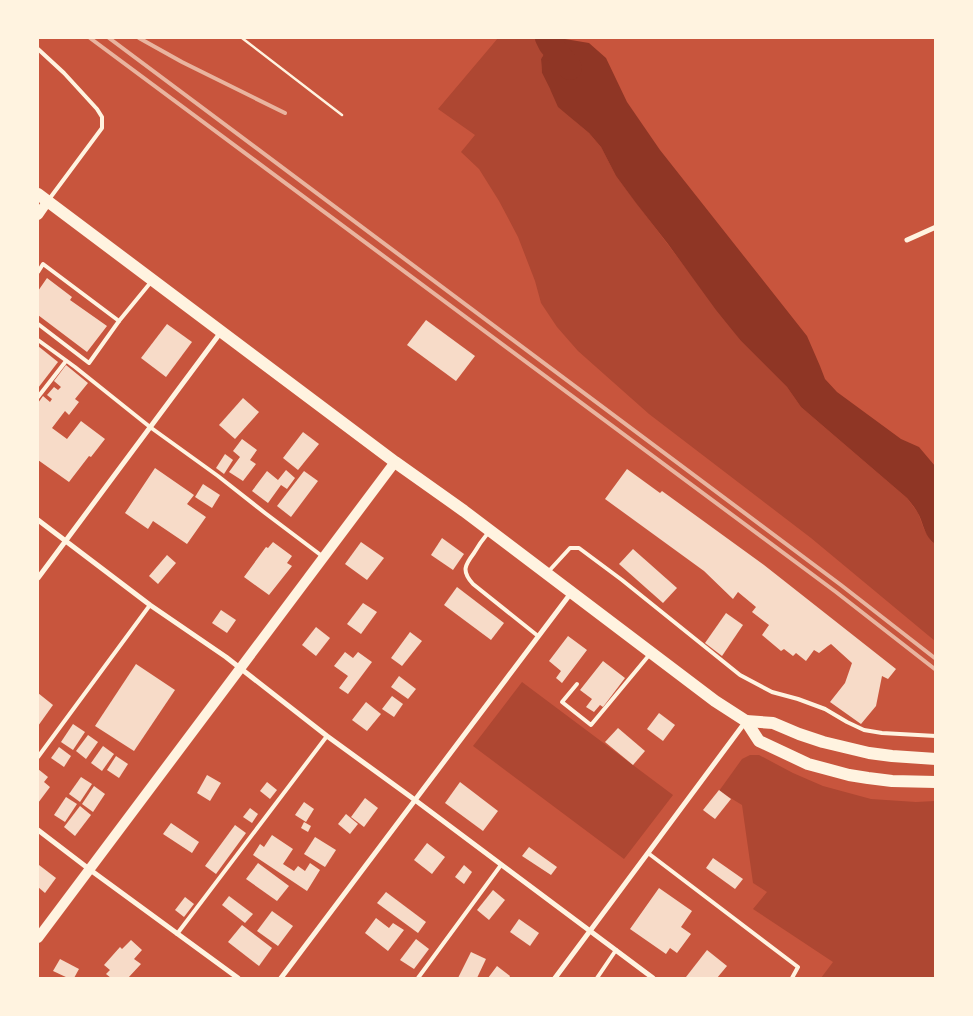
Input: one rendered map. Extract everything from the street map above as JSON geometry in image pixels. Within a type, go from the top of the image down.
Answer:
[{"type":"main road","points":[[38,215],[42,198],[464,511],[716,701],[746,721],[759,741],[815,766],[849,775],[900,782],[936,782]]},
{"type":"main road","points":[[38,938],[396,462]]},
{"type":"main road","points":[[746,721],[773,723],[823,742],[869,753],[936,759]]},
{"type":"street","points":[[907,240],[936,227]]},
{"type":"street","points":[[38,578],[222,332]]},
{"type":"street","points":[[38,520],[150,605],[241,668],[327,736],[653,978]]},
{"type":"street","points":[[281,978],[572,592]]},
{"type":"street","points":[[555,978],[746,721]]},
{"type":"street","points":[[38,830],[89,870],[238,978]]},
{"type":"lane","points":[[38,49],[64,73],[102,117],[102,128],[42,198]]},
{"type":"lane","points":[[38,272],[43,264],[120,321]]},
{"type":"lane","points":[[38,324],[89,363],[152,280]]},
{"type":"lane","points":[[38,340],[324,558]]},
{"type":"lane","points":[[38,397],[66,361]]},
{"type":"lane","points":[[489,531],[466,564],[465,573],[473,584],[538,636]]},
{"type":"lane","points":[[547,573],[570,548],[579,548],[622,580],[740,675],[772,692],[825,709],[864,730],[936,736]]},
{"type":"lane","points":[[38,757],[150,605]]},
{"type":"lane","points":[[577,684],[562,702],[591,725],[651,652]]},
{"type":"lane","points":[[177,934],[327,736]]},
{"type":"lane","points":[[648,853],[798,967],[792,978]]},
{"type":"lane","points":[[418,978],[501,865]]},
{"type":"lane","points":[[597,978],[616,950]]},
{"type":"path","points":[[242,38],[342,115]]},
{"type":"shaded area","points":[[498,38],[541,38],[550,44],[541,59],[542,73],[550,89],[575,121],[601,147],[616,176],[741,341],[787,387],[801,407],[907,498],[918,513],[924,529],[935,544],[935,641],[811,538],[649,414],[578,351],[557,327],[541,303],[535,281],[518,237],[499,201],[479,169],[461,152],[475,135],[438,109]]},
{"type":"shaded area","points":[[559,38],[589,43],[606,58],[627,102],[660,150],[807,336],[825,379],[837,392],[901,439],[919,447],[935,466],[935,544],[927,535],[918,513],[907,498],[801,407],[787,387],[741,341],[616,176],[601,147],[589,133],[558,107],[542,73],[541,59],[550,44]]},
{"type":"shaded area","points":[[522,682],[673,795],[624,859],[473,746]]},
{"type":"shaded area","points":[[750,755],[759,755],[823,786],[871,799],[916,802],[935,801],[935,978],[821,978],[833,962],[753,909],[767,892],[753,883],[742,805],[719,791],[742,759]]},
{"type":"building","points":[[47,278],[72,297],[70,300],[107,326],[87,352],[38,315],[38,291]]},
{"type":"building","points":[[426,320],[475,356],[456,381],[407,345]]},
{"type":"building","points":[[167,324],[192,342],[166,377],[141,358]]},
{"type":"building","points":[[38,346],[58,362],[38,388]]},
{"type":"building","points":[[66,365],[88,383],[75,399],[79,402],[69,415],[65,411],[52,428],[67,439],[81,421],[105,439],[69,482],[38,460],[38,403],[43,396],[50,402],[52,399],[47,395],[54,387],[58,390],[61,387],[54,381]]},
{"type":"building","points":[[243,398],[259,412],[235,439],[219,425]]},
{"type":"building","points":[[303,432],[319,444],[298,470],[283,458]]},
{"type":"building","points":[[242,439],[257,450],[250,460],[256,464],[243,481],[229,472],[240,457],[233,451]]},
{"type":"building","points":[[225,454],[233,460],[224,474],[216,468]]},
{"type":"building","points":[[155,468],[194,495],[187,504],[206,517],[187,544],[153,521],[148,529],[125,513]]},
{"type":"building","points":[[627,469],[660,493],[662,491],[764,565],[896,669],[888,679],[882,676],[876,706],[861,724],[830,702],[845,683],[852,663],[831,644],[819,653],[814,650],[806,661],[796,653],[793,656],[784,649],[781,651],[762,635],[769,625],[752,612],[756,607],[738,592],[733,599],[704,571],[605,499]]},
{"type":"building","points":[[286,470],[295,478],[287,489],[281,485],[268,503],[252,491],[267,471],[278,480]]},
{"type":"building","points":[[304,471],[318,481],[291,517],[277,506]]},
{"type":"building","points":[[203,484],[220,495],[212,508],[195,497]]},
{"type":"building","points":[[442,538],[464,554],[453,570],[431,555]]},
{"type":"building","points":[[273,542],[292,556],[287,563],[292,566],[269,595],[244,577],[266,547],[268,548]]},
{"type":"building","points":[[361,542],[384,558],[367,580],[345,564]]},
{"type":"building","points":[[633,549],[677,588],[663,603],[619,564]]},
{"type":"building","points":[[167,555],[176,563],[158,584],[149,576]]},
{"type":"building","points":[[457,587],[504,623],[491,640],[444,605]]},
{"type":"building","points":[[363,603],[377,612],[361,634],[347,624]]},
{"type":"building","points":[[221,610],[236,620],[227,633],[212,623]]},
{"type":"building","points":[[726,613],[743,625],[722,656],[705,643]]},
{"type":"building","points":[[316,627],[330,638],[316,656],[302,645]]},
{"type":"building","points":[[410,632],[422,641],[402,666],[391,658]]},
{"type":"building","points":[[568,636],[587,650],[562,683],[556,678],[561,671],[549,661]]},
{"type":"building","points":[[345,652],[353,658],[358,652],[372,662],[348,694],[339,688],[348,676],[334,666]]},
{"type":"building","points":[[603,661],[625,678],[603,707],[600,705],[594,712],[586,707],[592,699],[580,690]]},
{"type":"building","points":[[136,664],[175,690],[134,751],[95,726]]},
{"type":"building","points":[[399,676],[416,689],[408,699],[391,687]]},
{"type":"building","points":[[38,693],[53,705],[38,726]]},
{"type":"building","points":[[392,696],[403,704],[394,717],[382,709]]},
{"type":"building","points":[[366,702],[381,714],[367,731],[352,720]]},
{"type":"building","points":[[659,713],[675,725],[663,741],[647,729]]},
{"type":"building","points":[[73,724],[85,732],[73,750],[61,742]]},
{"type":"building","points":[[618,728],[645,751],[633,765],[605,742]]},
{"type":"building","points":[[88,735],[98,742],[86,759],[76,751]]},
{"type":"building","points":[[103,746],[114,754],[102,771],[91,763]]},
{"type":"building","points":[[59,747],[71,756],[64,767],[51,758]]},
{"type":"building","points":[[116,756],[128,764],[119,778],[107,770]]},
{"type":"building","points":[[38,769],[48,777],[44,782],[50,787],[38,803]]},
{"type":"building","points":[[207,775],[221,783],[210,801],[197,793]]},
{"type":"building","points":[[81,777],[92,784],[80,802],[69,794]]},
{"type":"building","points":[[267,782],[277,790],[270,799],[260,791]]},
{"type":"building","points":[[460,782],[498,811],[483,831],[445,803]]},
{"type":"building","points":[[94,786],[105,794],[93,812],[82,804]]},
{"type":"building","points":[[719,790],[731,799],[715,819],[703,810]]},
{"type":"building","points":[[66,797],[77,804],[65,822],[54,815]]},
{"type":"building","points":[[365,798],[378,808],[364,827],[351,817]]},
{"type":"building","points":[[304,802],[314,809],[306,822],[295,815]]},
{"type":"building","points":[[80,806],[91,815],[75,836],[64,827]]},
{"type":"building","points":[[250,808],[258,814],[252,823],[243,817]]},
{"type":"building","points":[[346,814],[358,824],[350,834],[338,824]]},
{"type":"building","points":[[304,822],[311,826],[308,832],[301,828]]},
{"type":"building","points":[[171,823],[199,842],[192,853],[163,834]]},
{"type":"building","points":[[235,825],[246,833],[216,874],[205,866]]},
{"type":"building","points":[[272,835],[293,849],[283,864],[294,871],[298,866],[305,871],[310,863],[320,870],[307,891],[253,855],[260,844],[264,847]]},
{"type":"building","points":[[315,837],[336,850],[325,867],[304,854]]},
{"type":"building","points":[[427,843],[445,857],[432,874],[414,860]]},
{"type":"building","points":[[529,847],[557,867],[551,875],[522,856]]},
{"type":"building","points":[[713,858],[743,879],[735,889],[706,868]]},
{"type":"building","points":[[258,863],[289,886],[277,901],[246,879]]},
{"type":"building","points":[[39,865],[56,878],[45,893],[38,887]]},
{"type":"building","points":[[464,865],[472,872],[464,884],[455,877]]},
{"type":"building","points":[[659,888],[692,911],[681,927],[691,934],[677,953],[670,948],[666,954],[630,929]]},
{"type":"building","points":[[493,890],[505,900],[489,920],[477,910]]},
{"type":"building","points":[[386,892],[426,922],[418,933],[377,903]]},
{"type":"building","points":[[229,896],[253,914],[245,923],[222,905]]},
{"type":"building","points":[[185,897],[194,904],[184,917],[175,910]]},
{"type":"building","points":[[272,911],[293,926],[278,946],[257,931]]},
{"type":"building","points":[[376,918],[389,928],[393,923],[404,930],[388,951],[365,933]]},
{"type":"building","points":[[519,919],[539,933],[530,946],[510,932]]},
{"type":"building","points":[[242,925],[272,948],[259,966],[228,942]]},
{"type":"building","points":[[416,939],[429,949],[414,969],[400,960]]},
{"type":"building","points":[[131,940],[142,950],[134,959],[141,964],[128,978],[111,978],[106,974],[110,970],[104,965],[120,947],[122,949]]},
{"type":"building","points":[[707,950],[727,966],[717,978],[686,977]]},
{"type":"building","points":[[471,952],[486,959],[477,978],[458,978]]},
{"type":"building","points":[[60,959],[79,969],[74,978],[68,978],[53,971]]},
{"type":"building","points":[[497,966],[510,976],[509,978],[488,978]]},
{"type":"waterway","points":[[547,38],[570,68]]},
{"type":"railway","points":[[90,38],[836,592],[936,670]]},
{"type":"railway","points":[[109,38],[841,585],[936,659]]},
{"type":"railway","points":[[139,38],[182,62],[285,113]]}]
